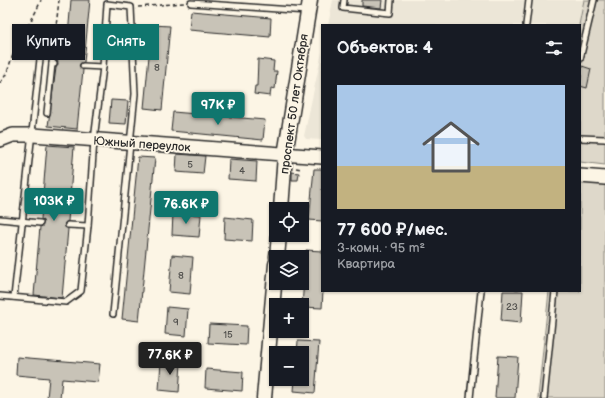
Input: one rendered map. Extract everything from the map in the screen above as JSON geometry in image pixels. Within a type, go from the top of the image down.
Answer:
[{"type":"main road","name":"проспект 50 лет Октября","points":[[282,202],[285,155],[309,6]]},
{"type":"main road","points":[[264,398],[274,290]]},
{"type":"street","name":"Южный переулок","points":[[0,140],[13,135],[32,135],[321,157]]},
{"type":"street","points":[[581,176],[605,178]]},
{"type":"lane","points":[[247,7],[248,0]]},
{"type":"lane","points":[[344,0],[343,8],[390,13],[392,0]]},
{"type":"lane","points":[[526,24],[529,0]]},
{"type":"lane","points":[[581,55],[594,0]]},
{"type":"lane","points":[[192,3],[247,7],[309,6]]},
{"type":"lane","points":[[0,296],[66,302],[81,291],[88,226],[94,140],[103,67],[107,4],[131,7],[135,94],[113,314]]},
{"type":"lane","points":[[14,297],[40,60]]},
{"type":"lane","points":[[47,113],[53,60]]},
{"type":"lane","points":[[83,66],[103,67]]},
{"type":"lane","points":[[581,138],[605,139]]},
{"type":"lane","points":[[0,219],[40,223]]},
{"type":"lane","points":[[68,225],[88,226]]},
{"type":"lane","points":[[470,398],[481,292]]},
{"type":"lane","points":[[544,398],[555,292]]},
{"type":"path","points":[[0,83],[8,74],[14,53],[32,21],[41,0]]},
{"type":"path","points":[[56,24],[59,0]]},
{"type":"path","points":[[131,7],[192,3]]},
{"type":"shaded area","points":[[333,0],[362,0],[362,7],[381,9],[382,0],[584,0],[579,24],[328,24]]},
{"type":"shaded area","points":[[584,0],[605,0],[605,165],[581,162],[581,24],[579,24]]},
{"type":"shaded area","points":[[321,57],[321,140],[306,139],[304,136]]},
{"type":"shaded area","points":[[581,183],[605,185],[605,398],[538,398],[549,292],[581,292]]},
{"type":"building","points":[[71,0],[90,0],[85,52],[85,24],[69,24]]},
{"type":"building","points":[[362,0],[382,0],[381,8],[362,6]]},
{"type":"building","points":[[191,11],[271,18],[270,37],[189,30]]},
{"type":"building","points":[[159,25],[170,26],[162,110],[144,108],[149,60],[159,60]]},
{"type":"building","points":[[258,59],[274,61],[273,71],[277,71],[275,89],[271,88],[270,96],[254,94],[255,86],[257,86]]},
{"type":"building","points":[[58,60],[84,60],[84,62],[79,65],[83,70],[77,129],[48,126],[56,68],[58,64]]},
{"type":"building","points":[[582,66],[591,69],[587,88],[581,86]]},
{"type":"building","points":[[111,100],[128,101],[126,124],[109,123]]},
{"type":"building","points":[[173,112],[265,120],[263,140],[171,131]]},
{"type":"building","points":[[47,145],[74,147],[68,221],[64,224],[68,229],[62,298],[34,295],[40,227],[44,223],[41,219]]},
{"type":"building","points":[[177,154],[205,156],[203,174],[176,172]]},
{"type":"building","points":[[138,157],[155,158],[139,321],[122,319]]},
{"type":"building","points":[[229,159],[257,161],[256,181],[228,179]]},
{"type":"building","points":[[314,169],[321,169],[321,221],[309,220]]},
{"type":"building","points":[[292,172],[299,173],[298,180],[292,180]]},
{"type":"building","points":[[173,213],[201,215],[199,237],[172,235]]},
{"type":"building","points":[[225,217],[253,220],[252,241],[224,239]]},
{"type":"building","points":[[309,250],[321,251],[321,292],[323,292],[322,308],[309,307],[309,298],[303,298],[303,290],[309,290]]},
{"type":"building","points":[[172,255],[193,257],[190,294],[169,292]]},
{"type":"building","points":[[503,292],[523,292],[521,323],[501,321]]},
{"type":"building","points":[[167,307],[188,309],[186,336],[165,334]]},
{"type":"building","points":[[209,324],[247,326],[246,345],[208,343]]},
{"type":"building","points":[[298,341],[319,342],[315,393],[294,391],[294,386],[309,386],[309,346],[298,346]]},
{"type":"building","points":[[498,356],[518,357],[515,398],[495,398]]},
{"type":"building","points":[[17,357],[100,364],[98,382],[62,379],[60,398],[47,398],[49,378],[16,375]]},
{"type":"building","points":[[161,361],[181,363],[179,392],[159,390]]},
{"type":"building","points":[[206,369],[243,372],[242,391],[205,388]]}]
